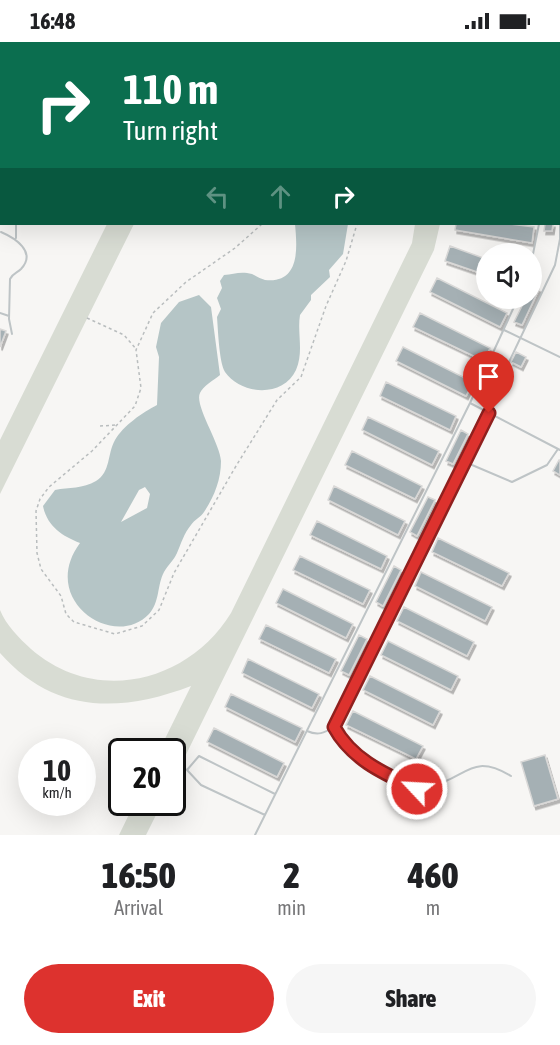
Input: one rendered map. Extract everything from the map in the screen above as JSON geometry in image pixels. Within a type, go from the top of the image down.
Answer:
[{"type":"lane","points":[[15,238],[16,225]]},
{"type":"lane","points":[[535,243],[539,225]]},
{"type":"lane","points":[[307,730],[315,735],[334,727],[489,413],[508,364],[522,339],[555,265],[560,225]]},
{"type":"lane","points":[[1,232],[15,238],[24,246],[25,254],[21,269],[10,279],[9,316],[12,334]]},
{"type":"lane","points":[[255,835],[470,403],[513,309]]},
{"type":"lane","points":[[0,313],[9,316]]},
{"type":"lane","points":[[504,330],[560,357]]},
{"type":"lane","points":[[465,462],[512,482],[547,465],[559,449],[470,403]]},
{"type":"lane","points":[[334,727],[343,743],[363,760],[385,774],[417,789],[440,784],[468,769],[492,765],[511,776]]},
{"type":"lane","points":[[265,815],[201,785],[187,770],[199,756],[275,794]]},
{"type":"path","points":[[136,350],[153,313],[167,298],[235,248],[261,225]]},
{"type":"path","points":[[87,318],[124,335],[136,350],[141,388],[135,406],[118,425],[92,451],[49,487],[36,511],[37,554],[41,569],[61,596],[66,614],[74,622],[115,633],[142,626],[150,621],[159,610],[174,573],[236,466],[278,400],[301,376],[326,306],[346,261],[357,225]]},
{"type":"path","points":[[100,426],[118,425]]},
{"type":"shaded area","points":[[107,225],[134,225],[0,494],[0,440]]},
{"type":"shaded area","points":[[295,225],[348,225],[343,254],[329,270],[330,277],[311,295],[311,300],[300,315],[300,356],[296,370],[282,385],[272,389],[251,389],[232,380],[225,372],[221,361],[217,317],[221,309],[217,298],[222,288],[220,281],[224,275],[241,273],[252,274],[265,280],[277,280],[285,276],[291,270],[294,262]]},
{"type":"shaded area","points":[[415,225],[440,225],[434,250],[186,755],[186,738],[165,738],[191,686],[139,701],[114,704],[89,702],[65,697],[43,688],[21,673],[0,653],[0,610],[9,626],[31,649],[56,666],[83,677],[111,681],[139,678],[166,670],[191,656],[213,637],[231,613],[412,243]]},
{"type":"shaded area","points":[[199,295],[211,307],[220,375],[204,388],[199,399],[220,453],[220,475],[208,506],[189,528],[176,556],[164,572],[153,609],[134,624],[118,627],[101,623],[86,614],[74,600],[68,583],[69,564],[80,543],[67,537],[52,525],[43,506],[55,490],[86,485],[101,477],[115,440],[134,420],[157,405],[159,357],[156,347],[161,323],[179,302]],"holes":[[[145,487],[150,494],[147,508],[121,522],[139,490]]]},
{"type":"shaded area","points":[[128,816],[156,816],[146,835],[119,835]]},
{"type":"building","points":[[456,225],[534,227],[532,243],[455,230]]},
{"type":"building","points":[[545,225],[553,225],[552,231],[544,231]]},
{"type":"building","points":[[450,246],[476,255],[476,272],[445,261]]},
{"type":"building","points":[[437,278],[476,298],[476,309],[499,309],[507,313],[500,327],[430,292]]},
{"type":"building","points":[[520,309],[530,309],[522,325],[514,322]]},
{"type":"building","points":[[420,313],[490,348],[484,361],[413,327]]},
{"type":"building","points":[[0,329],[6,331],[0,347]]},
{"type":"building","points":[[403,347],[473,382],[466,396],[396,361]]},
{"type":"building","points":[[516,352],[526,357],[521,367],[511,362]]},
{"type":"building","points":[[497,355],[505,359],[490,389],[483,385]]},
{"type":"building","points":[[386,382],[456,416],[450,430],[380,396]]},
{"type":"building","points":[[368,417],[439,451],[432,465],[362,430]]},
{"type":"building","points":[[461,430],[468,434],[453,464],[446,461]]},
{"type":"building","points":[[352,451],[422,486],[415,499],[345,465]]},
{"type":"building","points":[[560,460],[560,475],[553,471]]},
{"type":"building","points":[[334,486],[405,521],[398,535],[328,500]]},
{"type":"building","points":[[428,497],[435,500],[417,536],[410,532]]},
{"type":"building","points":[[317,521],[387,556],[381,569],[310,535]]},
{"type":"building","points":[[438,538],[509,573],[502,586],[432,552]]},
{"type":"building","points":[[300,556],[370,590],[363,604],[293,570]]},
{"type":"building","points":[[394,566],[401,570],[383,606],[376,602]]},
{"type":"building","points":[[421,572],[492,607],[485,621],[415,586]]},
{"type":"building","points":[[283,589],[353,624],[346,638],[276,603]]},
{"type":"building","points":[[404,607],[474,642],[467,656],[397,621]]},
{"type":"building","points":[[266,625],[336,659],[329,673],[259,639]]},
{"type":"building","points":[[359,635],[367,639],[349,675],[341,671]]},
{"type":"building","points":[[388,641],[458,676],[451,690],[381,655]]},
{"type":"building","points":[[248,659],[319,694],[312,708],[242,673]]},
{"type":"building","points":[[370,676],[440,711],[433,725],[363,690]]},
{"type":"building","points":[[231,694],[302,728],[295,742],[225,707]]},
{"type":"building","points":[[353,711],[423,746],[416,759],[346,725]]},
{"type":"building","points":[[214,728],[284,763],[277,777],[207,742]]},
{"type":"building","points":[[545,755],[558,799],[534,806],[521,762]]},
{"type":"route","points":[[417,789],[385,774],[363,760],[343,743],[334,727],[489,413]]}]
